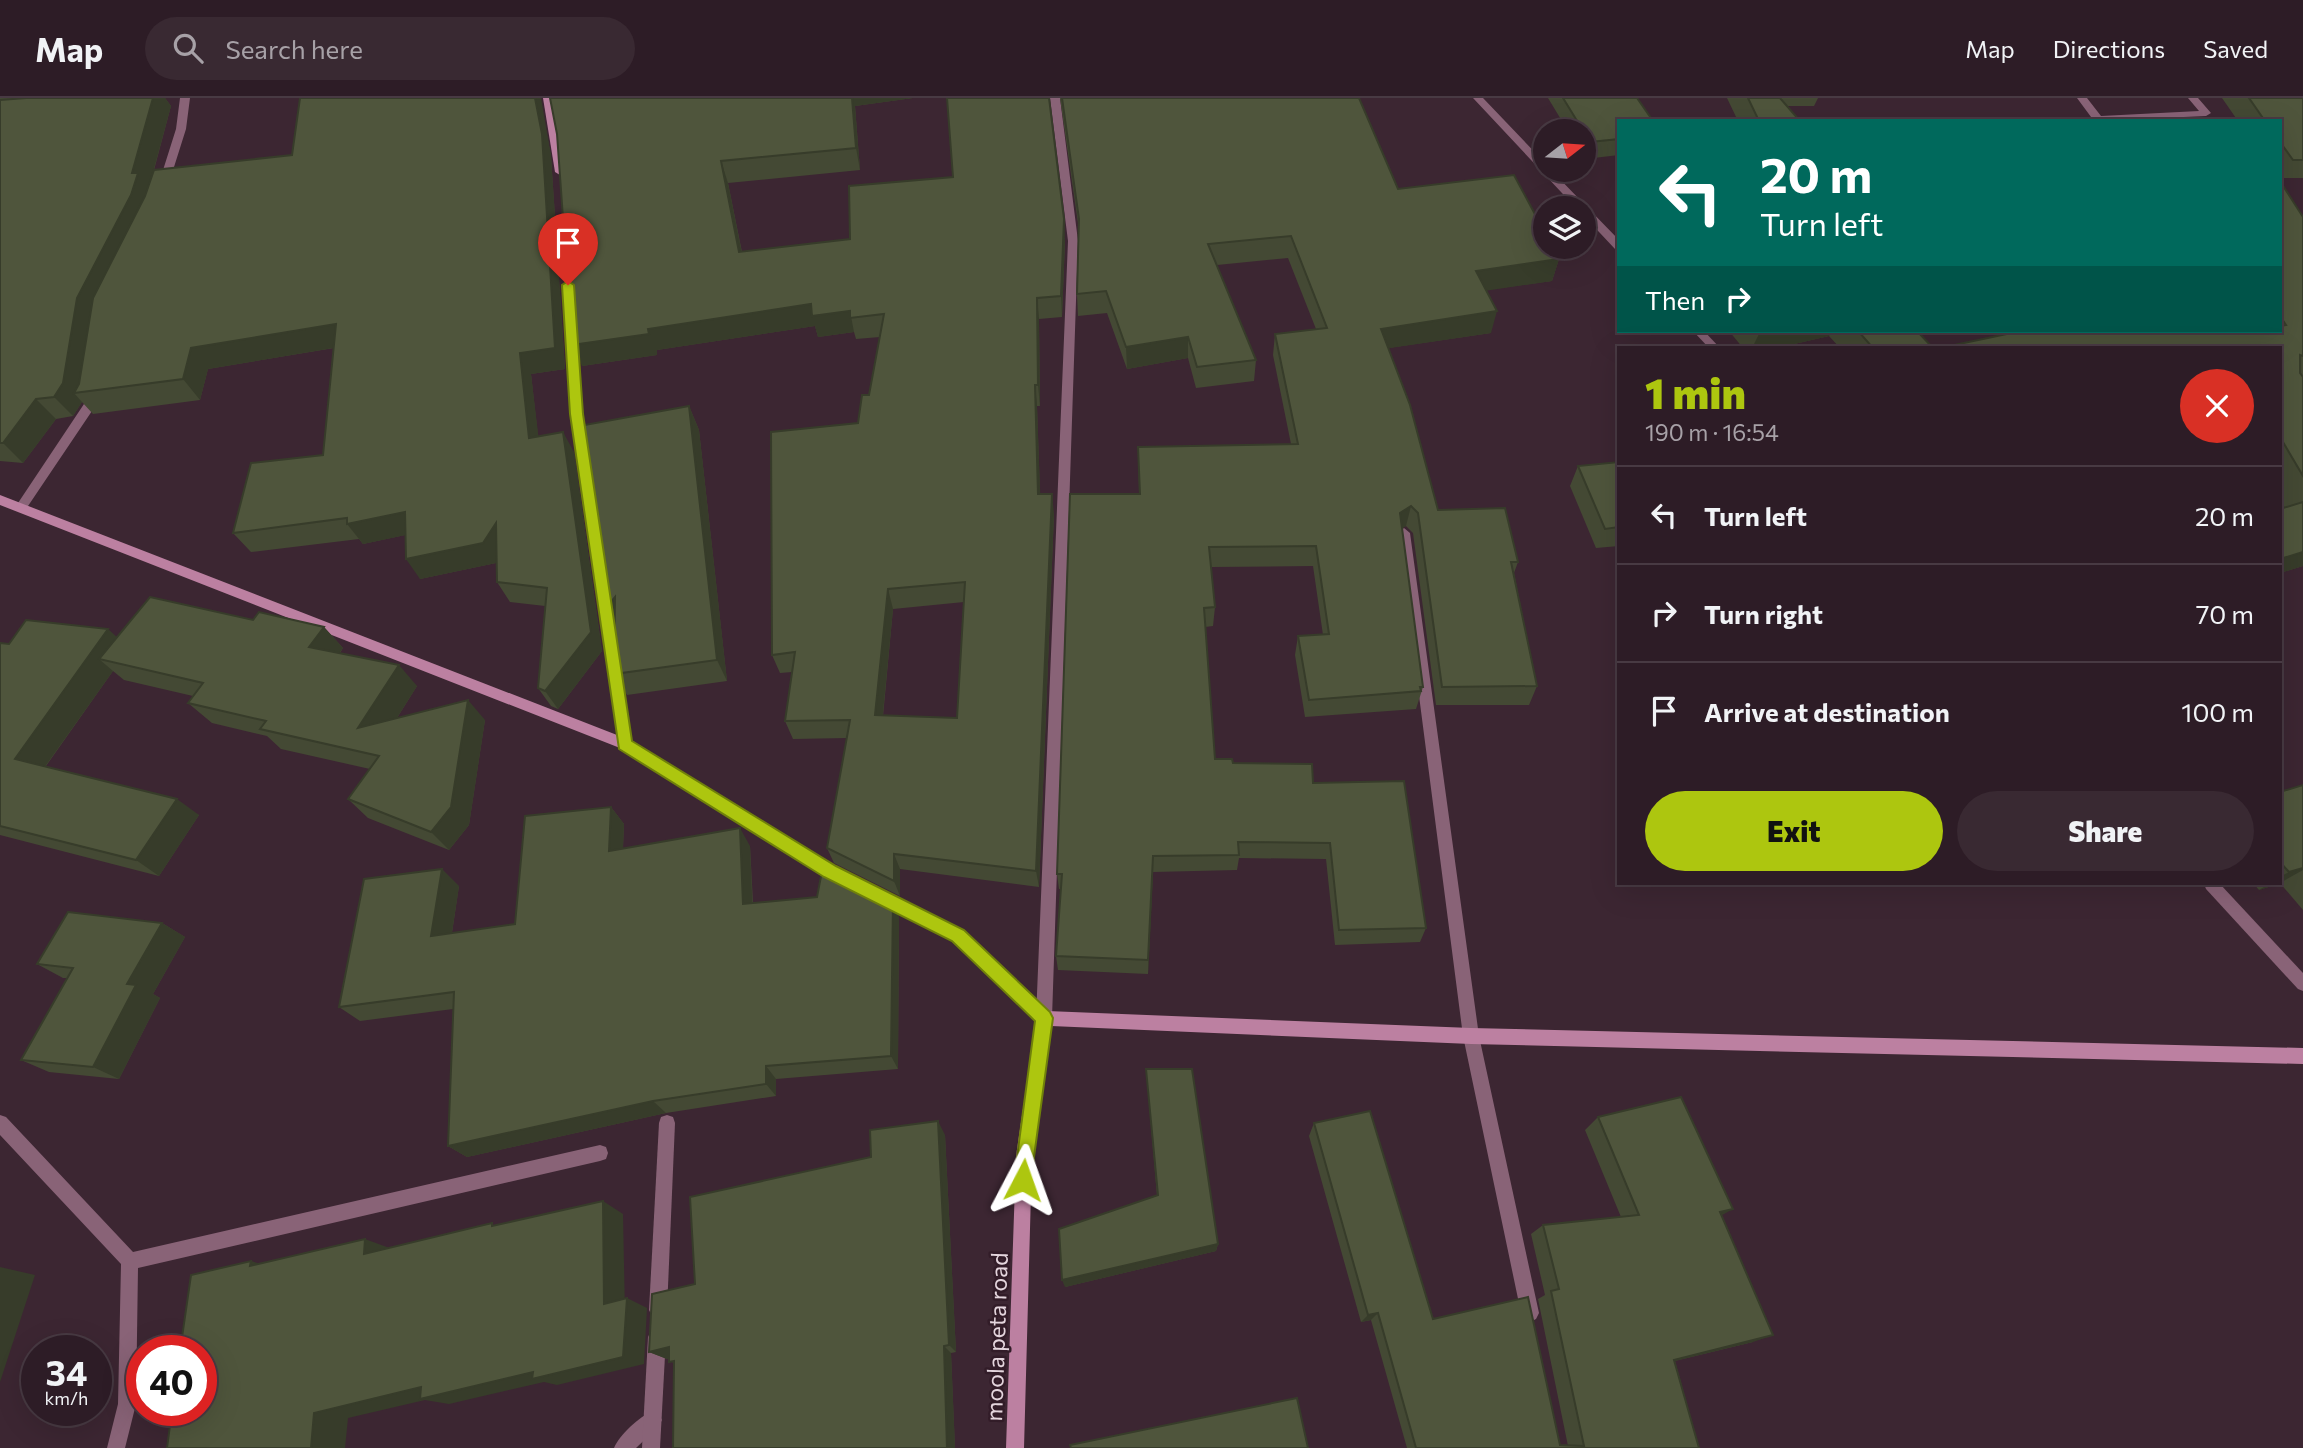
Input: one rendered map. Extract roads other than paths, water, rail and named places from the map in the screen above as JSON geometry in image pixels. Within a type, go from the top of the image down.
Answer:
[{"type":"street","points":[[548,98],[559,156],[561,183]]},
{"type":"street","points":[[1044,1018],[1073,241],[1055,98]]},
{"type":"street","points":[[1478,98],[1533,155]]},
{"type":"street","points":[[2082,98],[2097,119]]},
{"type":"street","points":[[2113,119],[2206,113],[2193,98]]},
{"type":"street","points":[[158,205],[181,129],[185,99],[171,101]]},
{"type":"street","points":[[1558,182],[1571,196]]},
{"type":"street","points":[[1596,223],[1617,245]]},
{"type":"street","points":[[570,319],[577,414],[589,496]]},
{"type":"street","points":[[1700,333],[1713,346]]},
{"type":"street","points":[[22,506],[90,404],[94,380]]},
{"type":"street","points":[[0,500],[22,506],[625,744],[859,886],[958,936],[1044,1018],[1471,1036],[2303,1056]]},
{"type":"street","points":[[1404,533],[1471,1036],[1533,1328]]},
{"type":"street","points":[[601,579],[625,744]]},
{"type":"street","points":[[2212,885],[2303,984]]},
{"type":"street","name":"moola peta road","points":[[1015,1448],[1024,1156],[1044,1018]]},
{"type":"street","points":[[0,1123],[130,1261],[127,1404],[116,1448]]},
{"type":"street","points":[[651,1448],[667,1123]]},
{"type":"street","points":[[130,1261],[600,1153]]},
{"type":"street","points":[[623,1448],[653,1420]]}]
